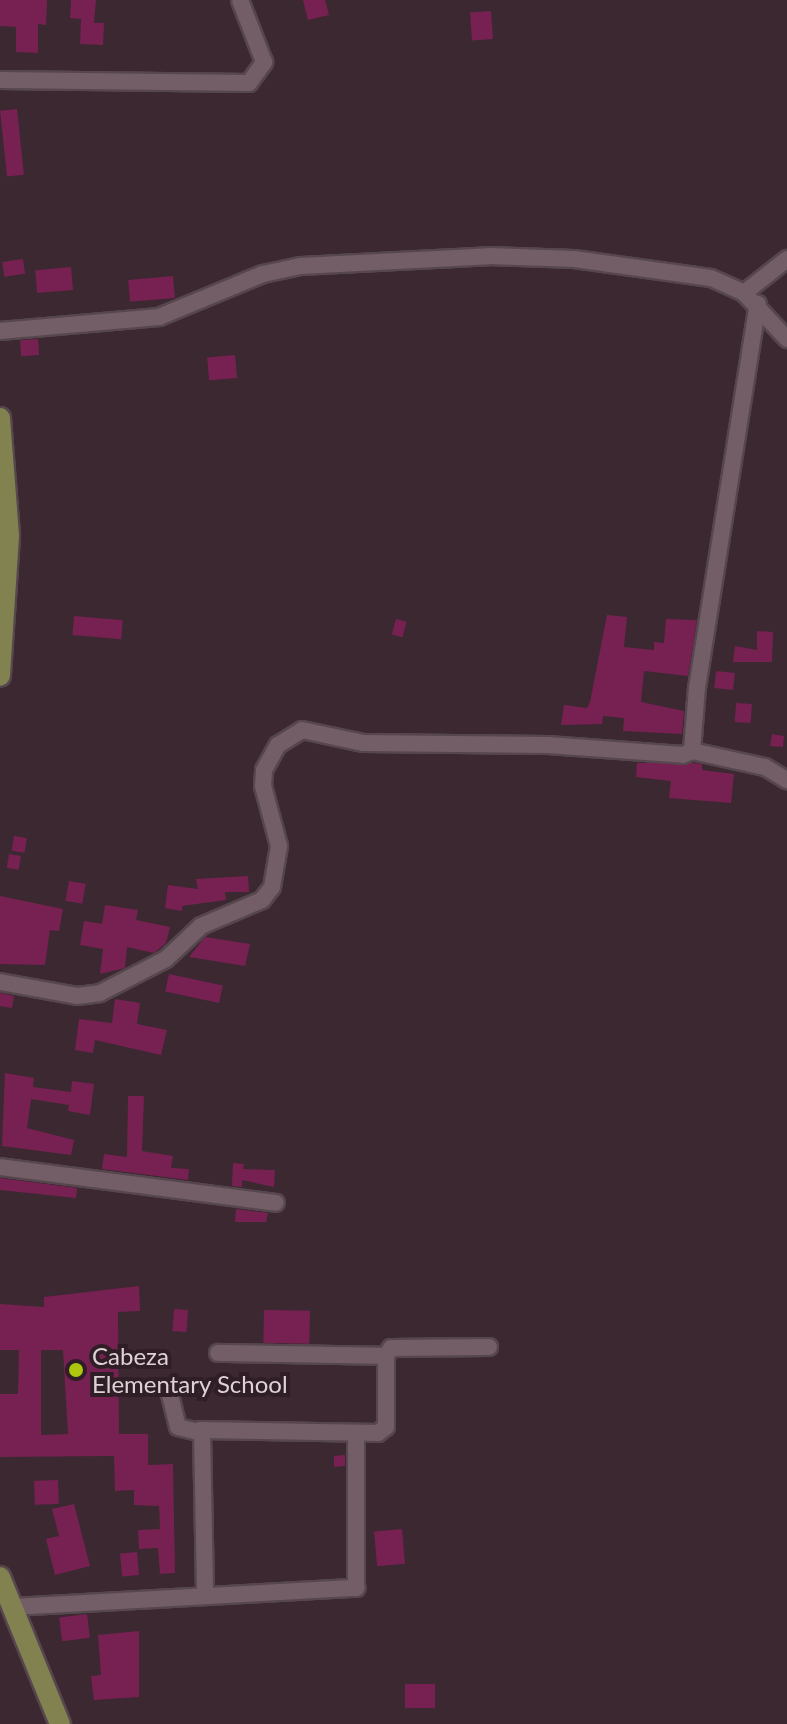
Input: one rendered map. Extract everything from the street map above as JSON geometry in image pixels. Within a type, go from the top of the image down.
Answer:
[{"type":"main road","points":[[0,418],[9,536],[0,676]]},
{"type":"main road","points":[[0,1577],[60,1724]]},
{"type":"street","points":[[0,80],[249,83],[264,62],[240,0]]},
{"type":"street","points":[[0,331],[159,317],[263,274],[351,261],[574,259],[711,278],[744,293],[758,304],[787,339]]},
{"type":"street","points":[[744,293],[787,259]]},
{"type":"street","points":[[692,751],[697,688],[758,304]]},
{"type":"street","points":[[0,982],[77,996],[100,993],[166,959],[201,926],[262,900],[272,887],[279,846],[263,786],[264,770],[278,745],[302,730],[363,743],[548,745],[683,755],[692,751],[765,767],[787,780]]},
{"type":"street","points":[[0,1167],[276,1203]]},
{"type":"street","points":[[169,1391],[178,1427],[378,1433],[386,1427],[386,1356],[396,1346],[489,1347]]},
{"type":"street","points":[[218,1353],[386,1356]]},
{"type":"street","points":[[200,1430],[205,1594]]},
{"type":"street","points":[[12,1607],[356,1588],[356,1433]]},
{"type":"building","points":[[0,0],[47,0],[46,25],[38,24],[38,53],[16,52],[16,27],[0,26]]},
{"type":"building","points":[[71,0],[96,0],[94,23],[104,23],[103,45],[80,44],[81,19],[70,18]]},
{"type":"building","points":[[303,0],[325,0],[329,15],[308,20]]},
{"type":"building","points":[[491,11],[493,39],[472,40],[470,12]]},
{"type":"building","points":[[17,109],[24,175],[7,176],[0,111]]},
{"type":"building","points":[[23,259],[25,274],[4,277],[2,262]]},
{"type":"building","points":[[71,267],[73,290],[37,293],[35,270]]},
{"type":"building","points":[[173,276],[175,298],[130,302],[128,280]]},
{"type":"building","points":[[38,339],[39,355],[21,356],[20,340]]},
{"type":"building","points":[[235,355],[237,378],[209,380],[207,357]]},
{"type":"building","points":[[607,615],[627,617],[624,647],[654,650],[654,642],[664,643],[666,619],[697,620],[688,676],[644,671],[641,702],[684,711],[682,734],[623,731],[624,718],[603,716],[602,724],[561,725],[564,705],[587,708],[590,702]]},
{"type":"building","points":[[74,616],[123,620],[121,639],[72,635]]},
{"type":"building","points":[[396,619],[407,622],[402,637],[392,634]]},
{"type":"building","points":[[757,631],[773,632],[772,662],[733,662],[735,646],[757,650]]},
{"type":"building","points":[[716,671],[735,673],[733,690],[714,688]]},
{"type":"building","points":[[736,703],[752,704],[751,723],[735,722]]},
{"type":"building","points":[[772,734],[784,736],[783,747],[770,746]]},
{"type":"building","points":[[637,763],[702,764],[702,770],[734,774],[731,803],[669,798],[671,781],[636,777]]},
{"type":"building","points":[[14,836],[27,838],[24,853],[12,851]]},
{"type":"building","points":[[9,854],[21,856],[19,870],[7,868]]},
{"type":"building","points":[[248,876],[249,892],[225,892],[226,900],[182,906],[182,911],[165,908],[168,885],[198,889],[196,879]]},
{"type":"building","points":[[69,881],[86,884],[82,904],[66,901]]},
{"type":"building","points":[[0,896],[63,909],[59,931],[50,930],[45,965],[0,964]]},
{"type":"building","points":[[105,905],[138,910],[136,920],[170,927],[166,943],[154,953],[127,947],[125,968],[100,974],[103,949],[80,945],[84,921],[102,924]]},
{"type":"building","points":[[205,937],[250,944],[245,966],[189,957]]},
{"type":"building","points":[[169,974],[223,985],[219,1003],[165,992]]},
{"type":"building","points":[[0,993],[14,996],[12,1008],[0,1006]]},
{"type":"building","points":[[115,999],[140,1003],[137,1024],[167,1030],[161,1055],[95,1040],[93,1053],[75,1050],[79,1019],[112,1023]]},
{"type":"building","points":[[5,1073],[34,1078],[33,1087],[71,1092],[72,1081],[94,1084],[90,1115],[68,1111],[69,1105],[31,1099],[27,1128],[74,1140],[71,1155],[2,1146]]},
{"type":"building","points":[[128,1096],[144,1096],[142,1151],[173,1156],[171,1168],[189,1169],[188,1180],[102,1169],[104,1154],[127,1157]]},
{"type":"building","points":[[233,1163],[244,1164],[243,1169],[275,1170],[274,1187],[242,1180],[242,1187],[232,1186]]},
{"type":"building","points":[[0,1178],[77,1188],[76,1198],[0,1190]]},
{"type":"building","points":[[236,1209],[268,1213],[266,1222],[235,1222]]},
{"type":"building","name":"Cabeza Elementary School","points":[[139,1286],[140,1311],[118,1312],[119,1434],[148,1434],[148,1465],[173,1464],[175,1573],[160,1574],[158,1548],[139,1549],[138,1530],[160,1529],[159,1506],[134,1505],[134,1490],[115,1491],[114,1456],[0,1457],[0,1394],[18,1394],[19,1350],[0,1350],[0,1304],[44,1307],[44,1297]],"holes":[[[41,1350],[63,1350],[68,1434],[41,1435]]]},
{"type":"building","points":[[174,1309],[188,1310],[186,1332],[172,1331]]},
{"type":"building","points":[[264,1310],[310,1311],[309,1344],[263,1343]]},
{"type":"building","points":[[345,1455],[345,1466],[334,1467],[334,1456]]},
{"type":"building","points":[[58,1480],[59,1504],[35,1505],[34,1481]]},
{"type":"building","points":[[74,1504],[90,1566],[55,1575],[46,1539],[59,1536],[52,1509]]},
{"type":"building","points":[[402,1529],[405,1564],[377,1566],[374,1531]]},
{"type":"building","points":[[137,1552],[139,1575],[122,1576],[120,1553]]},
{"type":"building","points":[[87,1614],[90,1638],[62,1641],[59,1617]]},
{"type":"building","points":[[139,1631],[139,1697],[94,1700],[91,1676],[101,1675],[98,1635]]},
{"type":"building","points":[[405,1684],[435,1684],[435,1708],[405,1708]]},
{"type":"place","name":"Cabeza Elementary School","points":[[76,1370]]}]
